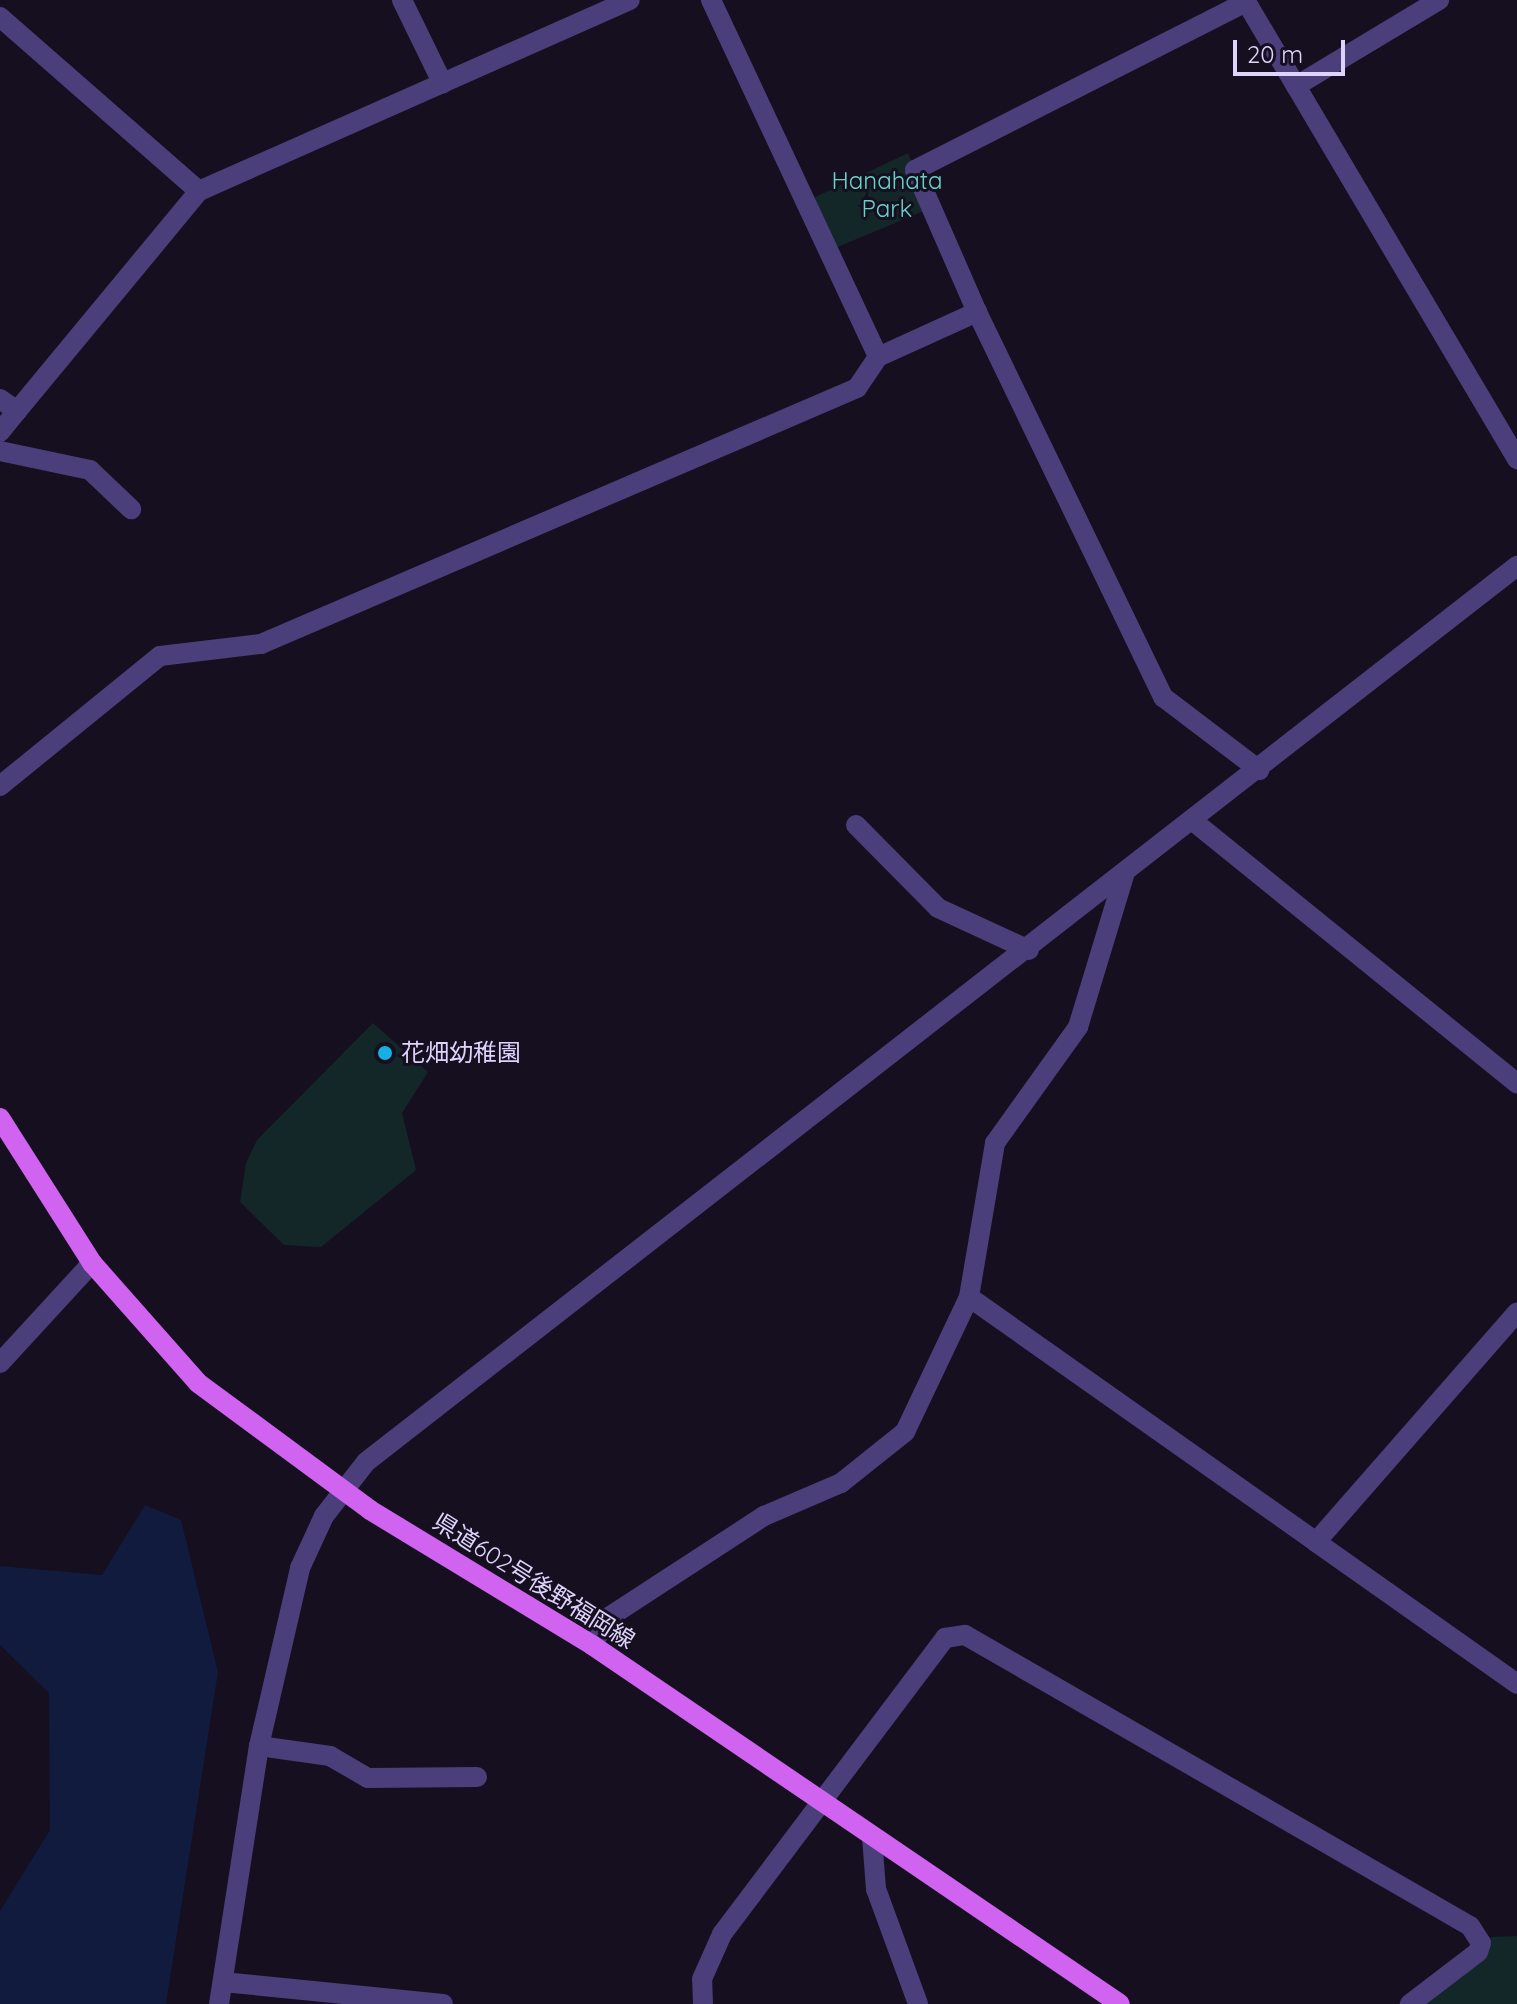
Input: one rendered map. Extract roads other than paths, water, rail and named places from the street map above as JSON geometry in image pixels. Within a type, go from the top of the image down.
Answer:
[{"type":"main road","name":"県道602号後野福岡線","points":[[0,1118],[92,1263],[198,1383],[342,1491],[592,1645],[816,1801],[1120,2004]]},
{"type":"street","points":[[402,0],[443,84]]},
{"type":"street","points":[[0,432],[9,405],[199,191],[630,0]]},
{"type":"street","points":[[711,0],[878,357]]},
{"type":"street","points":[[1296,86],[1439,0]]},
{"type":"street","points":[[1259,770],[1163,697],[977,312],[915,170],[1246,1],[1517,459]]},
{"type":"street","points":[[0,17],[199,191]]},
{"type":"street","points":[[0,786],[160,656],[261,644],[857,388],[878,357],[977,312]]},
{"type":"street","points":[[0,451],[90,470],[131,509]]},
{"type":"street","points":[[219,2004],[259,1746],[300,1568],[342,1491],[407,1425],[1029,950],[1517,566]]},
{"type":"street","points":[[1193,821],[1517,1083]]},
{"type":"street","points":[[856,825],[938,908],[1029,950]]},
{"type":"street","points":[[592,1645],[609,1617],[764,1516],[841,1483],[905,1432],[969,1297],[995,1143],[1078,1027],[1124,876]]},
{"type":"street","points":[[0,1363],[92,1263]]},
{"type":"street","points":[[969,1297],[1517,1684]]},
{"type":"street","points":[[1316,1542],[1517,1312]]},
{"type":"street","points":[[703,2004],[702,1979],[722,1934],[816,1801],[945,1638],[965,1635],[1470,1926],[1481,1943],[1478,1952],[1410,2004]]},
{"type":"street","points":[[259,1746],[330,1756],[368,1778],[477,1777]]},
{"type":"street","points":[[872,1837],[876,1889],[918,2004]]},
{"type":"street","points":[[223,1982],[443,2004]]},
{"type":"water","points":[[145,1505],[181,1520],[218,1672],[166,2004],[0,2004],[0,1911],[50,1830],[49,1693],[0,1645],[0,1566],[102,1575]]},
{"type":"place","name":"花畑幼稚園","points":[[385,1053]]},
{"type":"park label","name":"Hanahata Park","points":[[887,195]]}]
